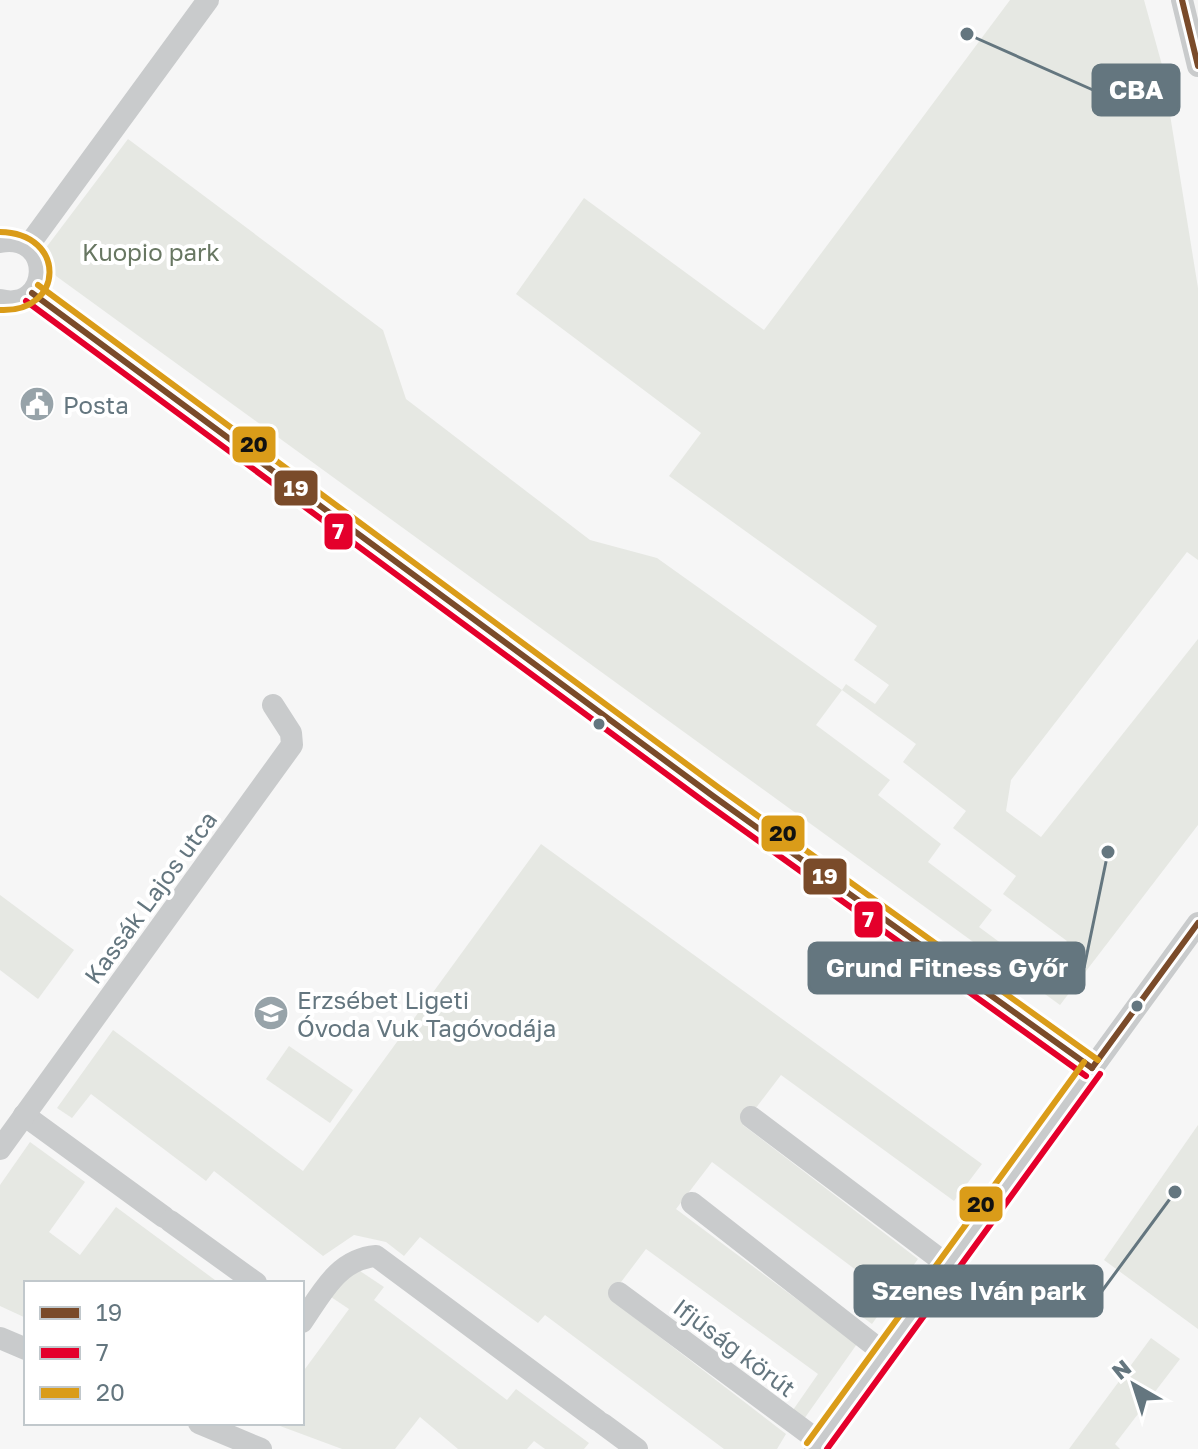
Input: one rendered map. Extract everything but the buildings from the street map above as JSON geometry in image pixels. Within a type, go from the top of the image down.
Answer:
[{"type":"street","points":[[28,246],[208,0]]},
{"type":"street","points":[[1182,0],[1198,66]]},
{"type":"street","points":[[0,242],[14,241],[28,246],[40,266],[38,282],[32,293],[15,301],[0,300]]},
{"type":"street","points":[[32,293],[713,796],[1092,1068]]},
{"type":"street","name":"Kassák Lajos utca","points":[[0,1149],[292,745],[291,733],[273,705]]},
{"type":"street","name":"Ifjúság körút","points":[[619,1293],[818,1446],[1198,923]]},
{"type":"street","points":[[24,1115],[253,1281]]},
{"type":"street","points":[[751,1117],[949,1266]]},
{"type":"street","points":[[692,1203],[884,1353]]},
{"type":"street","points":[[304,1318],[338,1271],[351,1262],[376,1256],[637,1449]]},
{"type":"street","points":[[0,1338],[24,1348]]},
{"type":"street","points":[[209,1425],[229,1429],[261,1449]]},
{"type":"green space","name":"Kuopio park","points":[[1010,0],[1144,0],[1162,65],[1198,288],[1198,560],[1187,552],[1011,780],[1006,811],[1041,837],[1198,639],[1198,825],[1060,1005],[56,276],[42,253],[128,139],[383,330],[406,399],[590,540],[657,558],[842,690],[846,684],[875,704],[889,685],[854,660],[877,626],[669,476],[701,433],[516,294],[584,198],[764,330]],"holes":[[[842,690],[916,744],[903,762],[966,811],[953,828],[1016,876],[1003,894],[1067,941],[1043,974],[979,927],[992,910],[928,862],[941,844],[878,795],[890,780],[816,725]]]},
{"type":"green space","points":[[541,844],[982,1164],[954,1201],[781,1075],[743,1125],[918,1259],[872,1324],[857,1313],[876,1285],[712,1162],[676,1209],[857,1344],[804,1419],[793,1410],[818,1374],[646,1249],[609,1298],[786,1434],[777,1449],[724,1449],[545,1315],[538,1323],[420,1237],[404,1256],[386,1242],[354,1235],[323,1256],[214,1171],[206,1181],[91,1094],[72,1118],[57,1108],[113,1030],[303,1171]]},
{"type":"green space","points":[[0,895],[74,950],[38,999],[0,970]]},
{"type":"green space","points":[[289,1046],[353,1090],[330,1123],[266,1079]]},
{"type":"green space","points":[[1198,1125],[1198,1329],[1104,1260]]},
{"type":"green space","points":[[30,1142],[85,1182],[49,1232],[80,1255],[116,1207],[216,1281],[24,1281],[24,1317],[0,1306],[0,1185]]},
{"type":"green space","points":[[360,1271],[384,1287],[374,1300],[507,1400],[516,1389],[589,1443],[584,1449],[545,1449],[534,1441],[527,1449],[458,1449],[420,1417],[395,1449],[342,1449],[277,1425],[304,1425],[304,1370],[349,1309],[328,1295],[341,1280]]},
{"type":"green space","points":[[1151,1338],[1180,1359],[1115,1444],[1120,1449],[1069,1449]]},
{"type":"transit line","name":"19","points":[[1182,0],[1198,66]]},
{"type":"transit line","name":"20","points":[[0,232],[22,236],[37,245],[47,258],[50,272],[46,287],[37,299],[21,308],[0,310]]},
{"type":"transit line","name":"20","points":[[38,285],[719,788],[1098,1060]]},
{"type":"transit line","name":"19","points":[[32,293],[713,796],[1092,1068]]},
{"type":"transit line","name":"7","points":[[26,301],[707,804],[1086,1076]]},
{"type":"transit line","name":"19","points":[[1092,1068],[1198,923]]},
{"type":"transit line","name":"20","points":[[807,1443],[1084,1062]]},
{"type":"transit line","name":"7","points":[[827,1449],[1100,1074]]},
{"type":"place","name":"CBA","points":[[967,34]]},
{"type":"place","name":"Posta","points":[[37,404]]},
{"type":"place","name":"Grund Fitness Győr","points":[[1108,852]]},
{"type":"place","name":"Erzsébet Ligeti Óvoda Vuk Tagóvodája","points":[[271,1013]]},
{"type":"place","name":"Szenes Iván park","points":[[1175,1192]]}]
